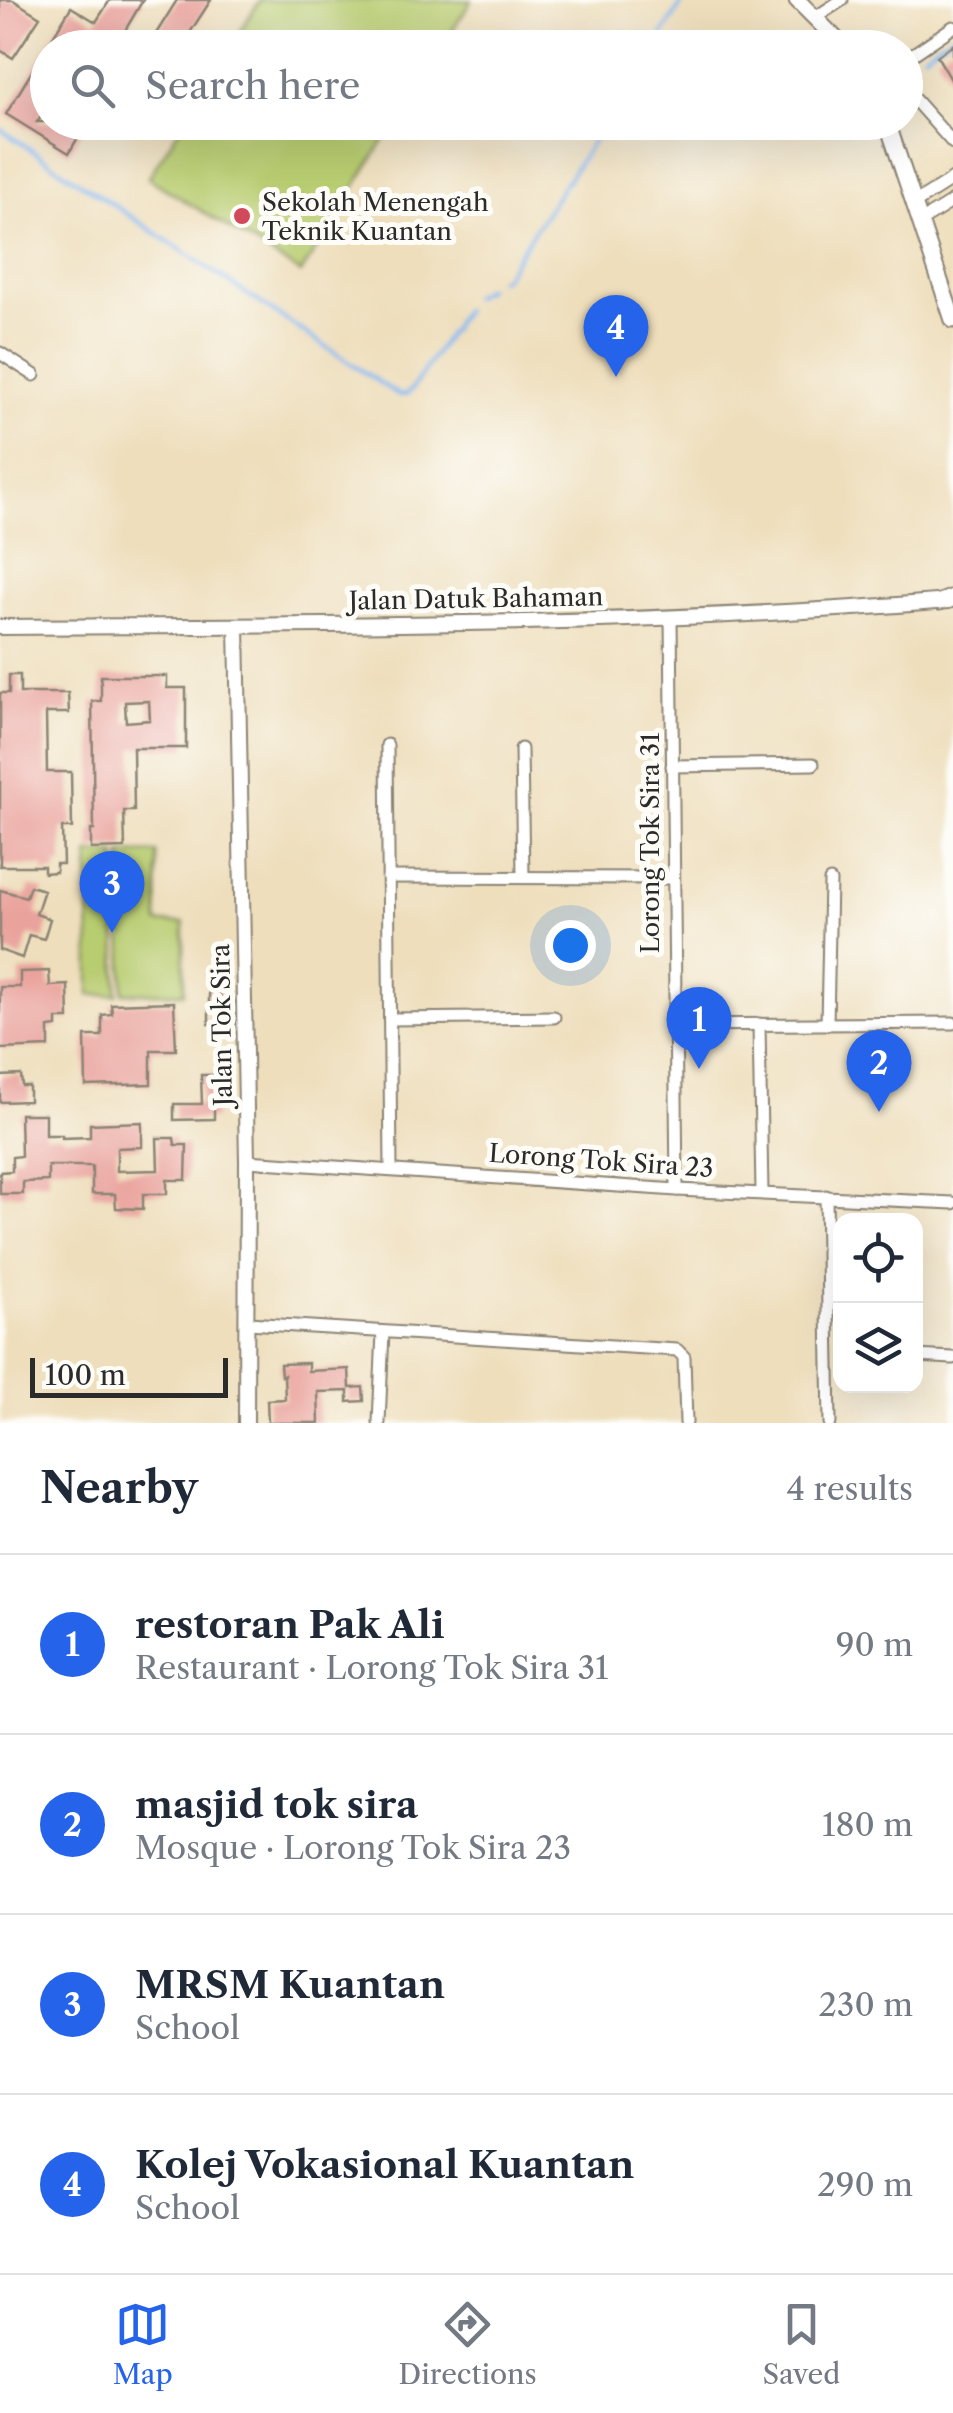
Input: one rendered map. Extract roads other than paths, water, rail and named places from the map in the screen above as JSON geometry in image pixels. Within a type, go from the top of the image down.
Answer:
[{"type":"main road","points":[[797,0],[828,30]]},
{"type":"main road","points":[[893,140],[953,320]]},
{"type":"street","points":[[816,18],[842,0]]},
{"type":"street","points":[[923,47],[953,27]]},
{"type":"street","points":[[923,109],[953,143]]},
{"type":"street","points":[[915,203],[953,179]]},
{"type":"street","points":[[921,221],[953,200]]},
{"type":"street","points":[[0,353],[34,375]]},
{"type":"street","name":"Jalan Datuk Bahaman","points":[[0,628],[671,617],[949,600]]},
{"type":"street","name":"Lorong Tok Sira 31","points":[[671,617],[676,1190]]},
{"type":"street","name":"Jalan Tok Sira","points":[[236,626],[247,1161],[246,1423]]},
{"type":"street","points":[[386,745],[391,1170]]},
{"type":"street","points":[[521,749],[523,876]]},
{"type":"street","points":[[672,766],[814,764]]},
{"type":"street","points":[[388,876],[672,878]]},
{"type":"street","points":[[827,1024],[830,881]]},
{"type":"street","points":[[390,1019],[554,1017]]},
{"type":"street","points":[[674,1025],[953,1023]]},
{"type":"street","points":[[759,1024],[762,1193]]},
{"type":"street","name":"Lorong Tok Sira 23","points":[[247,1161],[676,1190],[953,1202]]},
{"type":"street","points":[[826,1196],[833,1318]]},
{"type":"street","points":[[248,1323],[678,1350],[684,1357],[686,1423]]},
{"type":"street","points":[[379,1423],[383,1332]]},
{"type":"street","points":[[923,1356],[953,1358]]},
{"type":"street","points":[[830,1423],[833,1381]]},
{"type":"waterway","points":[[665,30],[684,0]]},
{"type":"waterway","points":[[924,54],[953,34]]},
{"type":"waterway","points":[[0,129],[398,395],[406,395],[412,389],[464,310]]},
{"type":"waterway","points":[[499,280],[593,140]]},
{"type":"waterway","points":[[472,297],[487,288]]},
{"type":"place","name":"Sekolah Menengah Teknik Kuantan","points":[[242,216]]},
{"type":"place","name":"Kolej Vokasional Kuantan","points":[[616,377]]},
{"type":"place","name":"MRSM Kuantan","points":[[112,933]]},
{"type":"place","name":"restoran Pak Ali","points":[[699,1069]]},
{"type":"place","name":"masjid tok sira","points":[[879,1112]]}]
